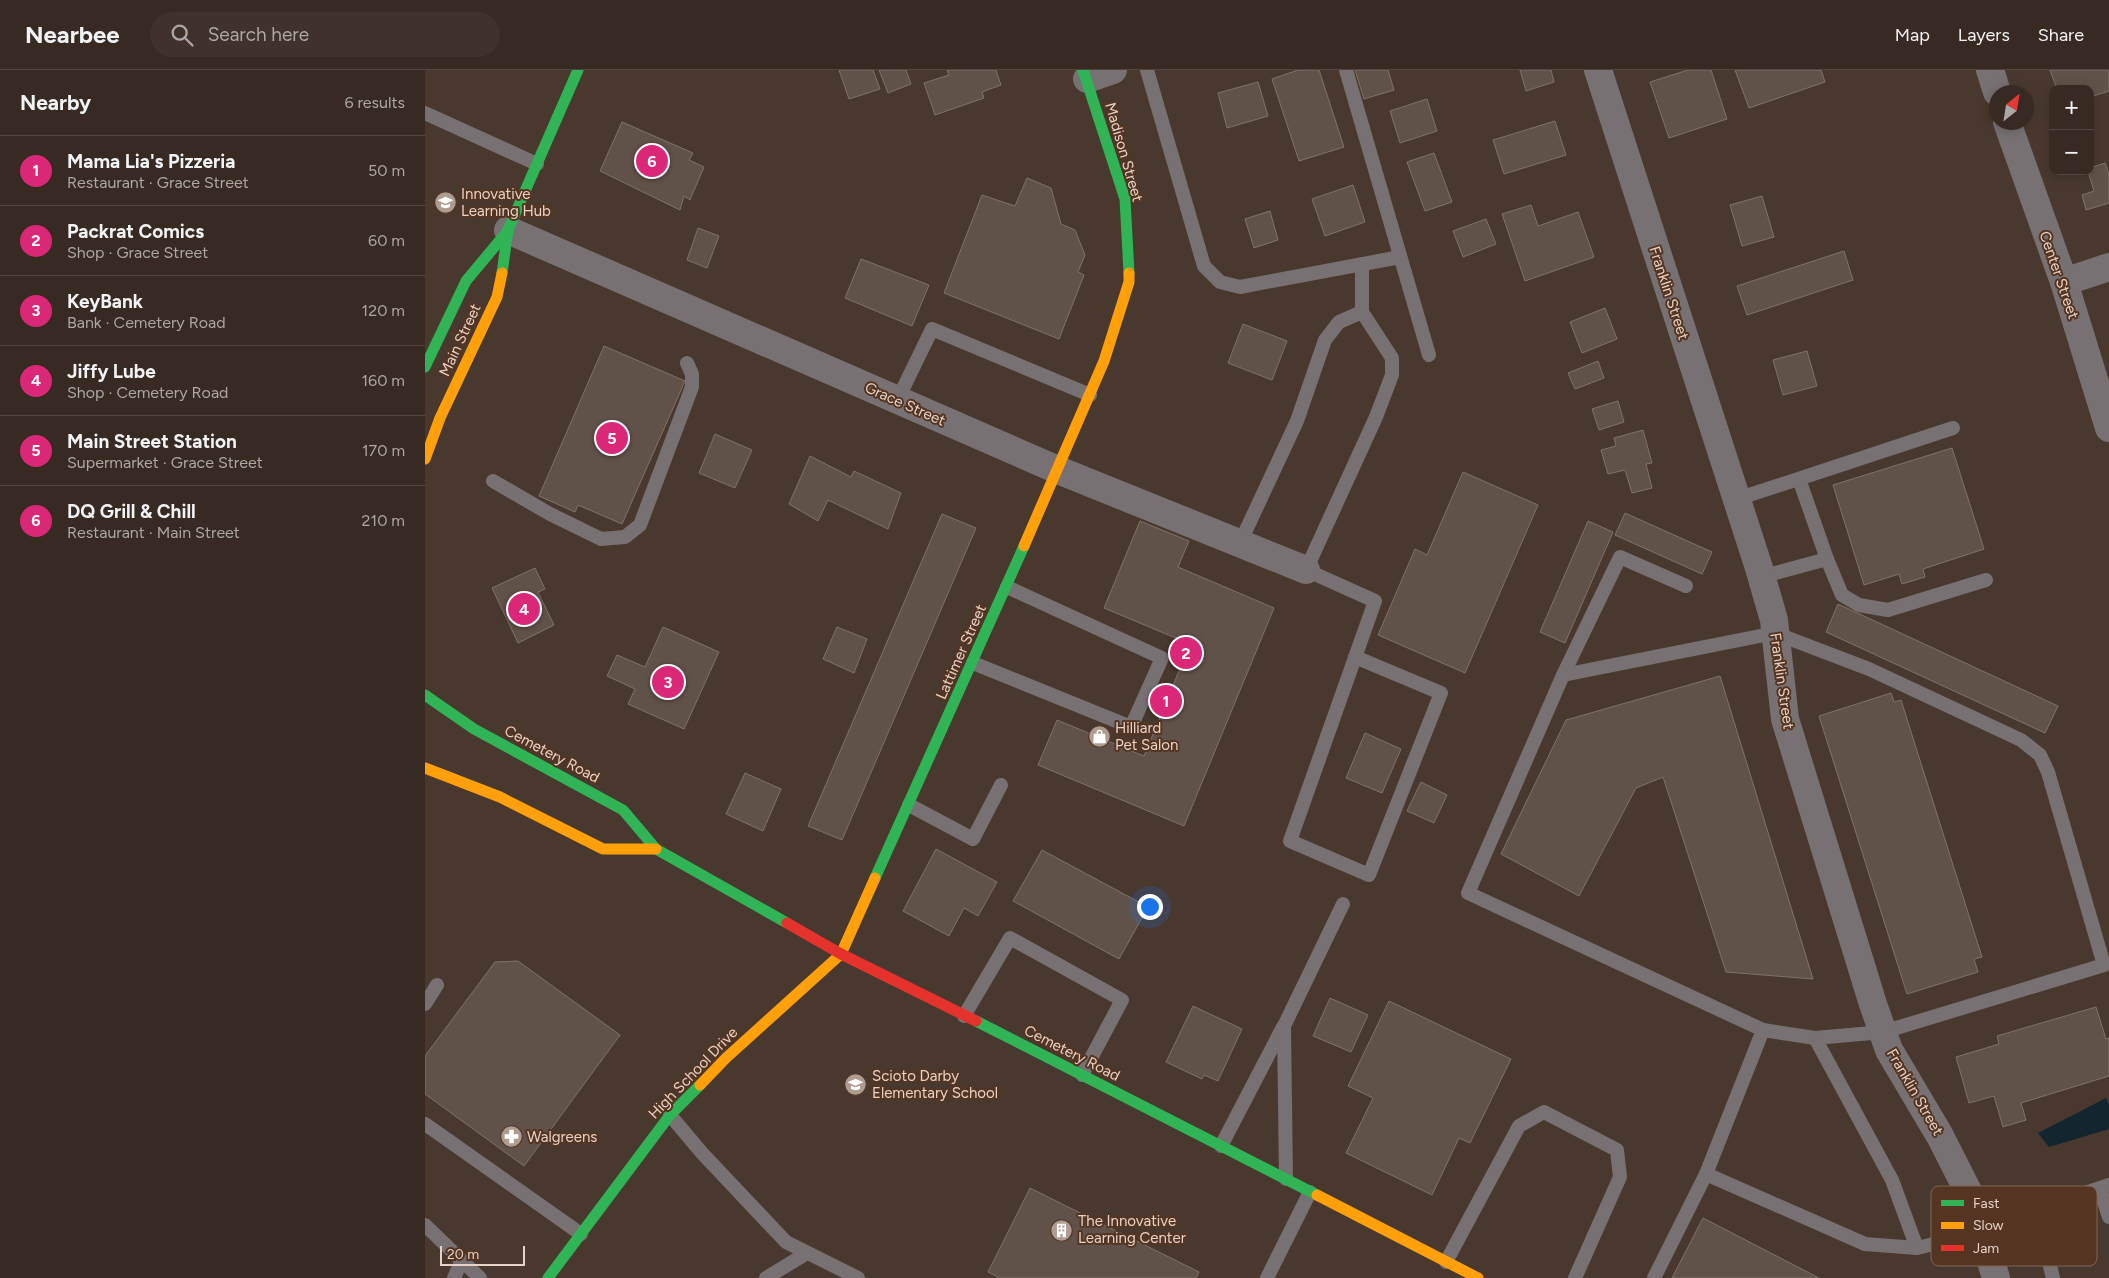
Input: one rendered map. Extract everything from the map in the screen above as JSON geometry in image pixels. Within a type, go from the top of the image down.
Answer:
[{"type":"main road","name":"Main Street","points":[[425,459],[440,418],[497,297],[501,283],[502,250],[508,230],[578,70]]},
{"type":"main road","name":"Madison Street","points":[[1085,74],[1125,199],[1129,282],[1104,361]]},
{"type":"main road","name":"Main Street","points":[[425,367],[465,281],[495,248],[508,230]]},
{"type":"main road","name":"Lattimer Street","points":[[841,954],[1007,587],[1104,361]]},
{"type":"main road","name":"Cemetery Road","points":[[425,695],[444,711],[474,730],[623,810],[656,848],[841,954],[1478,1278]]},
{"type":"main road","points":[[425,768],[500,797],[603,849],[656,848]]},
{"type":"main road","name":"High School Drive","points":[[548,1278],[670,1115],[726,1058],[841,954]]},
{"type":"street","points":[[1085,74],[1113,70]]},
{"type":"street","name":"Franklin Street","points":[[1598,70],[1761,577],[1775,633],[1785,718],[1794,753],[1883,1032],[1889,1050],[1941,1136],[1966,1186]]},
{"type":"street","points":[[1990,70],[1995,85]]},
{"type":"street","name":"Center Street","points":[[2010,130],[2063,282],[2109,428]]},
{"type":"street","name":"Grace Street","points":[[508,230],[1058,470],[1306,570]]},
{"type":"street","points":[[2063,282],[2109,267]]},
{"type":"lane","points":[[1147,70],[1204,266],[1220,282],[1240,287],[1401,257]]},
{"type":"lane","points":[[1345,70],[1429,355]]},
{"type":"lane","points":[[425,113],[537,164]]},
{"type":"lane","points":[[1355,657],[1441,693],[1369,875],[1290,841],[1355,657],[1375,601],[1306,570],[1377,417],[1392,375],[1392,358],[1362,312],[1361,264]]},
{"type":"lane","points":[[1240,543],[1297,421],[1325,340],[1339,322],[1362,312]]},
{"type":"lane","points":[[897,401],[932,329],[1090,395]]},
{"type":"lane","points":[[493,481],[550,514],[601,539],[625,537],[640,525],[685,409],[692,387],[692,374],[687,363]]},
{"type":"lane","points":[[1737,499],[1953,428]]},
{"type":"lane","points":[[1799,479],[1827,559],[1842,595],[1859,604],[1888,610],[1986,580]]},
{"type":"lane","points":[[1563,675],[1775,633],[1869,669],[2021,740],[2040,755],[2048,772],[2106,966],[1883,1032],[1815,1038],[1763,1030],[1468,893],[1563,675],[1620,557],[1686,586]]},
{"type":"lane","points":[[1761,577],[1827,559]]},
{"type":"lane","points":[[973,662],[1131,727],[1162,658],[1007,587]]},
{"type":"lane","points":[[909,805],[973,839],[1001,785]]},
{"type":"lane","points":[[1221,1146],[1284,1026],[1343,904]]},
{"type":"lane","points":[[964,1016],[1010,938],[1122,1000],[1082,1075]]},
{"type":"lane","points":[[425,1004],[437,985]]},
{"type":"lane","points":[[1284,1026],[1286,1179]]},
{"type":"lane","points":[[1654,1278],[1706,1174],[1763,1030]]},
{"type":"lane","points":[[1815,1038],[1892,1180],[1917,1248]]},
{"type":"lane","points":[[1446,1262],[1519,1126],[1544,1112],[1617,1150],[1620,1177],[1575,1278]]},
{"type":"lane","points":[[670,1115],[702,1153],[786,1242],[858,1278]]},
{"type":"lane","points":[[425,1124],[581,1234]]},
{"type":"lane","points":[[1706,1174],[1865,1244],[1917,1248],[1931,1245]]},
{"type":"lane","points":[[2104,1187],[2109,1217]]},
{"type":"lane","points":[[1267,1278],[1310,1192]]},
{"type":"lane","points":[[425,1225],[461,1262],[480,1278]]},
{"type":"lane","points":[[766,1278],[807,1253]]},
{"type":"lane","points":[[455,1278],[461,1262]]},
{"type":"water","points":[[2106,1098],[2109,1105],[2109,1129],[2049,1147],[2038,1133]]},
{"type":"building","points":[[839,70],[873,70],[880,89],[849,99]]},
{"type":"building","points":[[879,70],[906,70],[911,84],[888,93]]},
{"type":"building","points":[[947,70],[996,70],[1001,85],[982,92],[984,98],[935,115],[924,83],[949,75]]},
{"type":"building","points":[[1298,70],[1319,70],[1344,147],[1299,161],[1272,79]]},
{"type":"building","points":[[1355,70],[1388,70],[1394,90],[1364,99]]},
{"type":"building","points":[[1520,70],[1551,70],[1554,82],[1526,91]]},
{"type":"building","points":[[1688,70],[1711,70],[1727,119],[1669,138],[1650,82]]},
{"type":"building","points":[[1735,70],[1821,70],[1825,82],[1749,108]]},
{"type":"building","points":[[2050,70],[2109,70],[2109,91],[2094,96],[2094,85],[2056,85]]},
{"type":"building","points":[[1258,82],[1268,116],[1227,128],[1218,93]]},
{"type":"building","points":[[1427,99],[1437,131],[1400,143],[1390,111]]},
{"type":"building","points":[[1555,121],[1566,155],[1504,174],[1493,140]]},
{"type":"building","points":[[622,122],[693,153],[689,160],[704,167],[690,200],[684,196],[680,210],[600,171]]},
{"type":"building","points":[[1434,153],[1452,202],[1425,211],[1407,162]]},
{"type":"building","points":[[2105,163],[2109,174],[2109,203],[2086,210],[2082,195],[2094,191],[2089,175],[2094,175],[2094,167]]},
{"type":"building","points":[[1027,178],[1051,188],[1061,224],[1075,230],[1085,255],[1078,272],[1084,275],[1059,339],[944,293],[982,195],[1015,206]]},
{"type":"building","points":[[1353,185],[1365,222],[1325,236],[1312,199]]},
{"type":"building","points":[[1762,196],[1774,237],[1742,246],[1730,205]]},
{"type":"building","points":[[1531,205],[1538,226],[1578,212],[1594,257],[1525,281],[1502,214]]},
{"type":"building","points":[[1270,211],[1278,240],[1254,248],[1245,219]]},
{"type":"building","points":[[1486,219],[1496,244],[1463,257],[1453,231]]},
{"type":"building","points":[[698,228],[719,236],[707,268],[687,260]]},
{"type":"building","points":[[1844,251],[1853,280],[1747,315],[1737,286]]},
{"type":"building","points":[[861,259],[929,285],[912,326],[845,298]]},
{"type":"building","points":[[1605,308],[1617,339],[1582,353],[1570,322]]},
{"type":"building","points":[[1243,324],[1287,341],[1272,380],[1228,363]]},
{"type":"building","points":[[604,346],[685,381],[622,524],[578,505],[575,512],[539,496]]},
{"type":"building","points":[[1807,351],[1817,386],[1783,395],[1773,360]]},
{"type":"building","points":[[1598,361],[1604,378],[1575,389],[1568,373]]},
{"type":"building","points":[[1618,401],[1624,422],[1599,430],[1592,409]]},
{"type":"building","points":[[1643,430],[1652,463],[1646,464],[1652,488],[1632,493],[1625,470],[1608,474],[1601,450],[1616,446],[1614,438]]},
{"type":"building","points":[[715,434],[752,450],[735,488],[699,473]]},
{"type":"building","points":[[1952,448],[1984,549],[1923,569],[1925,577],[1902,584],[1899,574],[1864,585],[1833,485]]},
{"type":"building","points":[[810,456],[851,477],[854,471],[901,493],[888,529],[828,500],[818,521],[789,504]]},
{"type":"building","points":[[1463,472],[1538,505],[1465,673],[1378,635],[1415,549],[1427,555]]},
{"type":"building","points":[[1625,513],[1712,552],[1702,574],[1615,535]]},
{"type":"building","points":[[942,514],[976,528],[842,840],[808,826]]},
{"type":"building","points":[[1140,521],[1189,541],[1178,567],[1274,608],[1184,826],[1038,765],[1057,720],[1144,756],[1190,644],[1104,608]]},
{"type":"building","points":[[1588,521],[1613,532],[1565,643],[1540,632]]},
{"type":"building","points":[[535,568],[545,589],[538,592],[554,625],[518,643],[492,588]]},
{"type":"building","points":[[1838,604],[2058,706],[2045,733],[1826,632]]},
{"type":"building","points":[[663,627],[719,652],[684,729],[628,704],[635,689],[607,676],[617,655],[645,667]]},
{"type":"building","points":[[837,627],[867,639],[854,673],[823,659]]},
{"type":"building","points":[[1720,676],[1813,979],[1726,972],[1663,777],[1636,788],[1579,896],[1501,854],[1566,720]]},
{"type":"building","points":[[1891,693],[1894,702],[1901,700],[1982,957],[1974,959],[1978,972],[1907,994],[1819,716]]},
{"type":"building","points":[[1365,733],[1401,749],[1382,793],[1346,778]]},
{"type":"building","points":[[745,773],[781,789],[763,831],[726,814]]},
{"type":"building","points":[[1421,782],[1447,795],[1434,823],[1407,811]]},
{"type":"building","points":[[936,849],[997,882],[978,916],[964,908],[949,936],[903,911]]},
{"type":"building","points":[[1042,850],[1148,907],[1119,959],[1013,901]]},
{"type":"building","name":"Walgreens","points":[[518,961],[620,1035],[524,1166],[425,1094],[425,1056],[495,962]]},
{"type":"building","points":[[1330,998],[1368,1015],[1351,1052],[1313,1036]]},
{"type":"building","points":[[1389,1001],[1511,1059],[1470,1143],[1459,1138],[1432,1195],[1346,1153],[1373,1098],[1348,1086]]},
{"type":"building","points":[[1193,1006],[1242,1029],[1218,1081],[1204,1075],[1202,1079],[1166,1062]]},
{"type":"building","points":[[2096,1007],[2106,1039],[2109,1038],[2109,1076],[2021,1103],[2026,1120],[2003,1127],[1994,1096],[1969,1103],[1956,1057],[1999,1044],[1997,1036]]},
{"type":"building","name":"The Innovative Learning Center","points":[[1030,1188],[1199,1272],[1196,1278],[1000,1278],[988,1272]]},
{"type":"building","points":[[1703,1218],[1819,1278],[1672,1278]]},
{"type":"traffic: fast","points":[[502,273],[508,230],[578,70]]},
{"type":"traffic: fast","points":[[1083,70],[1125,199],[1129,273]]},
{"type":"traffic: fast","points":[[425,367],[466,281],[506,233]]},
{"type":"traffic: fast","points":[[875,878],[1024,546]]},
{"type":"traffic: fast","points":[[425,695],[474,729],[623,810],[656,849],[787,923]]},
{"type":"traffic: fast","points":[[976,1021],[1317,1195]]},
{"type":"traffic: fast","points":[[548,1278],[670,1115],[700,1085]]},
{"type":"traffic: slow","points":[[425,459],[440,418],[497,297],[502,273]]},
{"type":"traffic: slow","points":[[1024,546],[1104,361],[1129,282],[1129,273]]},
{"type":"traffic: slow","points":[[425,768],[500,797],[603,849],[656,849]]},
{"type":"traffic: slow","points":[[700,1085],[726,1058],[841,954],[875,878]]},
{"type":"traffic: slow","points":[[1317,1195],[1478,1278]]},
{"type":"traffic: jam","points":[[787,923],[841,954],[976,1021]]},
{"type":"place","name":"DQ Grill & Chill","points":[[652,161]]},
{"type":"place","name":"Innovative Learning Hub","points":[[445,203]]},
{"type":"place","name":"Main Street Station","points":[[612,438]]},
{"type":"place","name":"Jiffy Lube","points":[[524,609]]},
{"type":"place","name":"Packrat Comics","points":[[1186,653]]},
{"type":"place","name":"KeyBank","points":[[668,682]]},
{"type":"place","name":"Mama Lia's Pizzeria","points":[[1166,701]]},
{"type":"place","name":"Hilliard Pet Salon","points":[[1099,737]]},
{"type":"place","name":"Scioto Darby Elementary School","points":[[856,1085]]},
{"type":"place","name":"Walgreens","points":[[511,1137]]},
{"type":"place","name":"The Innovative Learning Center","points":[[1062,1230]]}]
